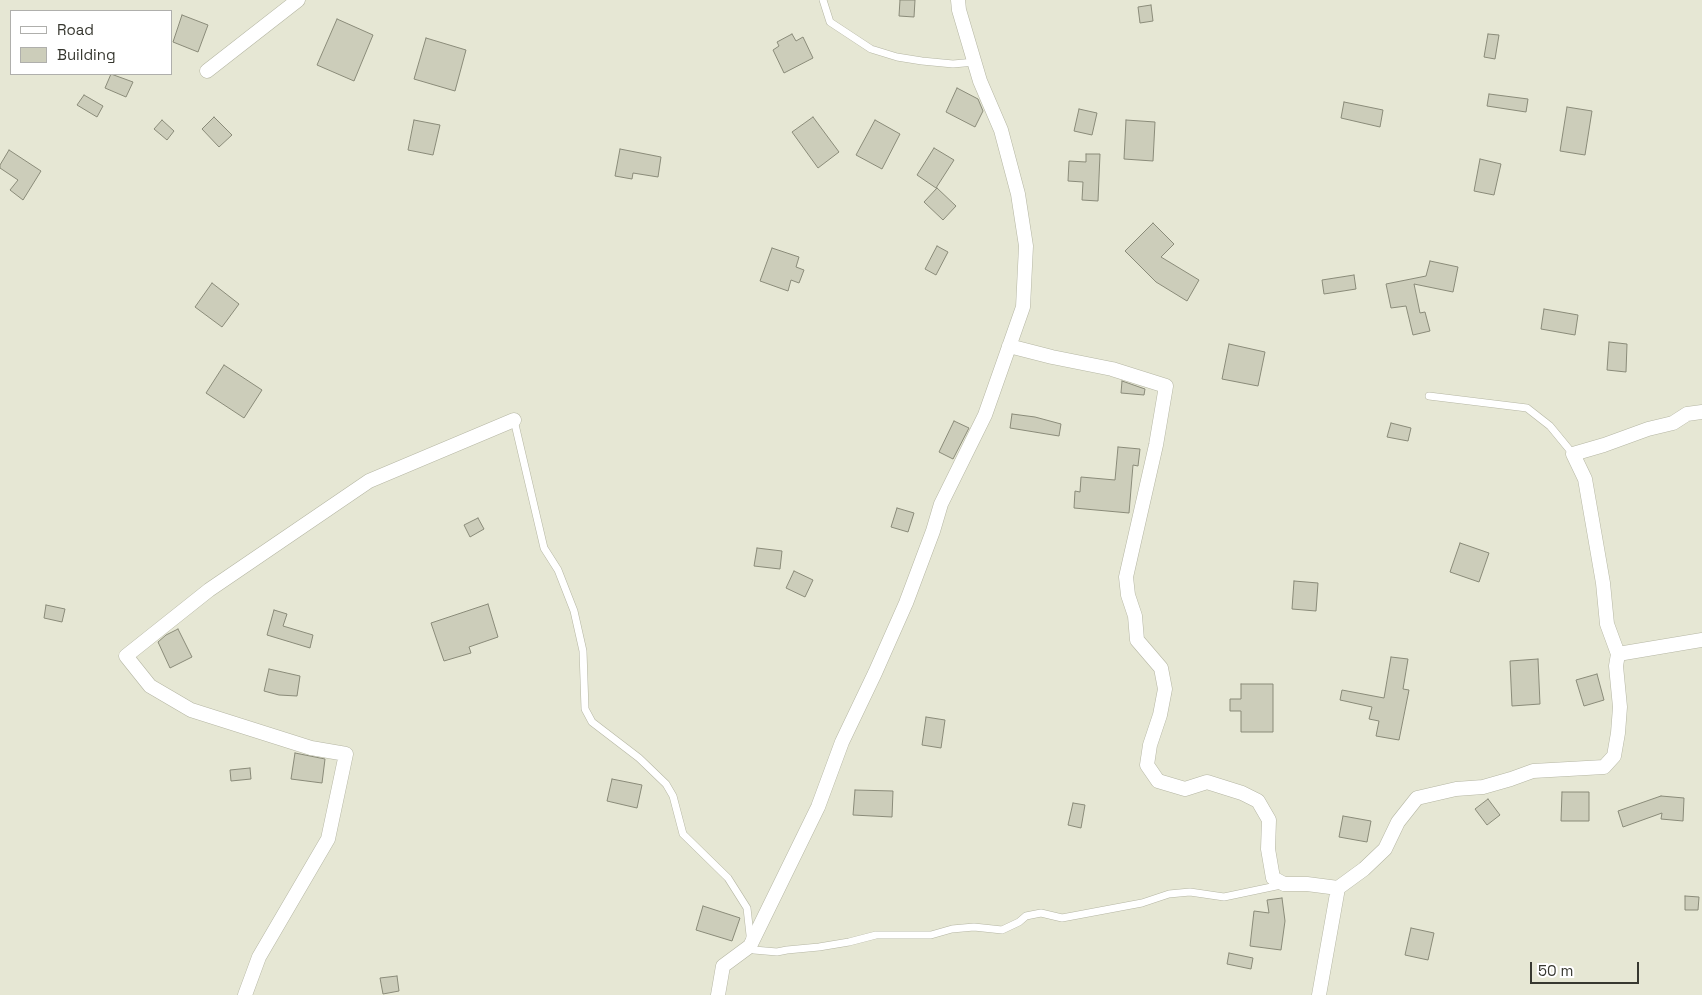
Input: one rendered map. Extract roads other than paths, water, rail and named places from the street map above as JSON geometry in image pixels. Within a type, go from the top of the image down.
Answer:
[{"type":"street","points":[[207,71],[298,0]]},
{"type":"street","points":[[718,995],[723,966],[750,946],[818,807],[842,742],[906,603],[941,504],[984,415],[1022,306],[1026,246],[1018,194],[1001,130],[980,81],[959,10],[958,0]]},
{"type":"street","points":[[1008,346],[1052,358],[1112,369],[1166,386],[1156,444],[1126,577],[1128,595],[1135,616],[1137,640],[1161,668],[1165,688],[1160,715],[1150,745],[1147,765],[1158,781],[1185,789],[1207,782],[1242,793],[1258,801],[1269,820],[1268,849],[1274,878],[1284,884],[1307,884],[1338,888],[1364,869],[1385,849],[1398,822],[1417,798],[1456,789],[1483,788],[1533,771],[1604,767],[1614,756],[1620,708],[1616,666],[1618,654],[1607,624],[1603,583],[1585,479],[1573,454],[1673,423],[1687,414],[1702,412]]},
{"type":"street","points":[[245,995],[259,957],[328,839],[346,754],[311,748],[191,710],[150,686],[126,656],[209,590],[369,481],[514,420]]},
{"type":"street","points":[[1618,654],[1702,640]]},
{"type":"street","points":[[1320,995],[1338,888]]},
{"type":"lane","points":[[823,0],[830,22],[871,49],[897,57],[922,61],[953,64],[975,62]]},
{"type":"lane","points":[[1429,396],[1527,408],[1550,426],[1573,454]]},
{"type":"lane","points":[[514,420],[544,548],[558,570],[574,611],[582,651],[586,709],[592,722],[639,758],[666,784],[673,796],[683,834],[728,878],[747,908],[750,946],[754,950],[777,952],[849,942],[876,934],[931,935],[952,929],[974,927],[1002,930],[1019,922],[1026,916],[1041,913],[1062,918],[1142,903],[1169,894],[1190,892],[1224,897],[1284,884]]}]
